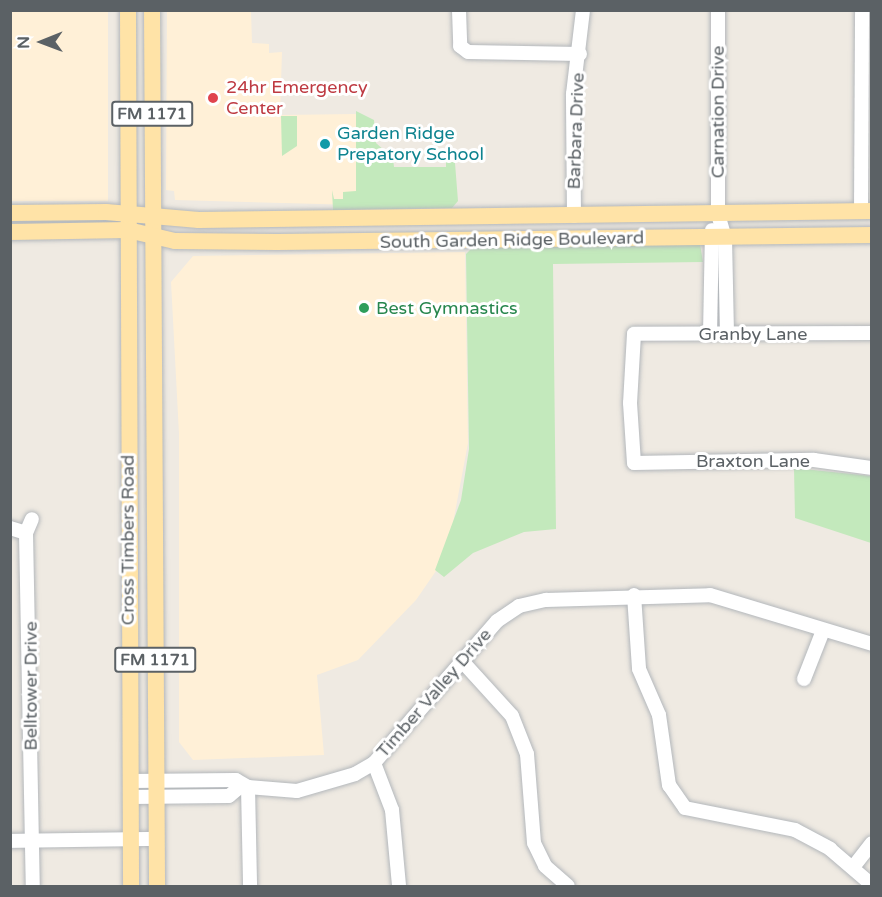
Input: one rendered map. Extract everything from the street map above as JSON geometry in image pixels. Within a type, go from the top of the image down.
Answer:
[{"type":"main road","name":"FM 1171","points":[[128,10],[128,221]]},
{"type":"main road","name":"FM 1171","points":[[152,10],[153,238]]},
{"type":"main road","name":"South Garden Ridge Boulevard","points":[[128,221],[153,216],[574,216],[866,212]]},
{"type":"main road","points":[[10,213],[128,221]]},
{"type":"main road","points":[[462,241],[463,216]]},
{"type":"main road","points":[[10,232],[128,221]]},
{"type":"main road","name":"South Garden Ridge Boulevard","points":[[128,221],[153,238],[462,241],[872,235]]},
{"type":"main road","name":"Cross Timbers Road","points":[[128,221],[127,438],[131,886]]},
{"type":"main road","name":"Cross Timbers Road","points":[[153,238],[157,886]]},
{"type":"main road","points":[[127,438],[154,438]]},
{"type":"main road","points":[[128,580],[154,579]]},
{"type":"street","points":[[459,10],[460,46],[468,52],[580,54]]},
{"type":"street","name":"Barbara Drive","points":[[574,216],[573,94],[580,54],[583,10]]},
{"type":"street","name":"Carnation Drive","points":[[710,334],[718,214],[718,10]]},
{"type":"street","points":[[862,10],[866,212]]},
{"type":"street","name":"Carnation Drive","points":[[717,238],[727,334]]},
{"type":"street","name":"Granby Lane","points":[[634,463],[630,355],[634,334],[872,333]]},
{"type":"street","name":"Braxton Lane","points":[[634,463],[814,460],[872,468]]},
{"type":"street","points":[[10,528],[26,533],[32,519]]},
{"type":"street","name":"Belltower Drive","points":[[26,533],[33,886]]},
{"type":"street","points":[[634,595],[639,669],[659,715],[669,785],[685,808],[795,830],[854,866],[872,885]]},
{"type":"street","name":"Timber Valley Drive","points":[[131,789],[156,788],[229,796],[245,787],[320,788],[374,763],[497,621],[519,606],[572,596],[710,595],[748,604],[822,633],[872,644]]},
{"type":"street","points":[[804,679],[822,633]]},
{"type":"street","points":[[462,661],[512,716],[527,754],[534,843],[545,866],[568,886]]},
{"type":"street","points":[[374,763],[392,810],[399,886]]},
{"type":"street","points":[[245,787],[250,886]]},
{"type":"street","points":[[10,841],[158,839]]},
{"type":"street","points":[[854,866],[872,843]]},
{"type":"shaded area","points":[[10,11],[108,11],[108,201],[10,201]]},
{"type":"shaded area","points":[[167,11],[251,11],[252,43],[269,44],[269,53],[282,52],[280,115],[356,114],[357,205],[175,200],[174,191],[166,190]]},
{"type":"shaded area","points":[[465,252],[468,443],[447,555],[416,600],[358,660],[317,675],[324,755],[193,760],[179,742],[179,434],[171,282],[193,256]]},
{"type":"green space","points":[[356,111],[374,120],[376,143],[393,158],[394,167],[446,167],[446,158],[455,163],[458,201],[452,208],[333,210],[332,190],[334,199],[343,199],[343,192],[356,191]]},
{"type":"green space","points":[[281,116],[297,116],[297,146],[282,156]]},
{"type":"green space","points":[[700,244],[703,262],[553,264],[556,529],[524,532],[473,553],[444,577],[435,570],[461,500],[469,449],[466,254],[474,246]]},
{"type":"green space","points":[[794,468],[871,476],[871,543],[795,518]]},
{"type":"place","name":"24hr Emergency Center","points":[[213,98]]},
{"type":"place","name":"Garden Ridge Prepatory School","points":[[325,144]]},
{"type":"place","name":"Best Gymnastics","points":[[364,308]]}]
